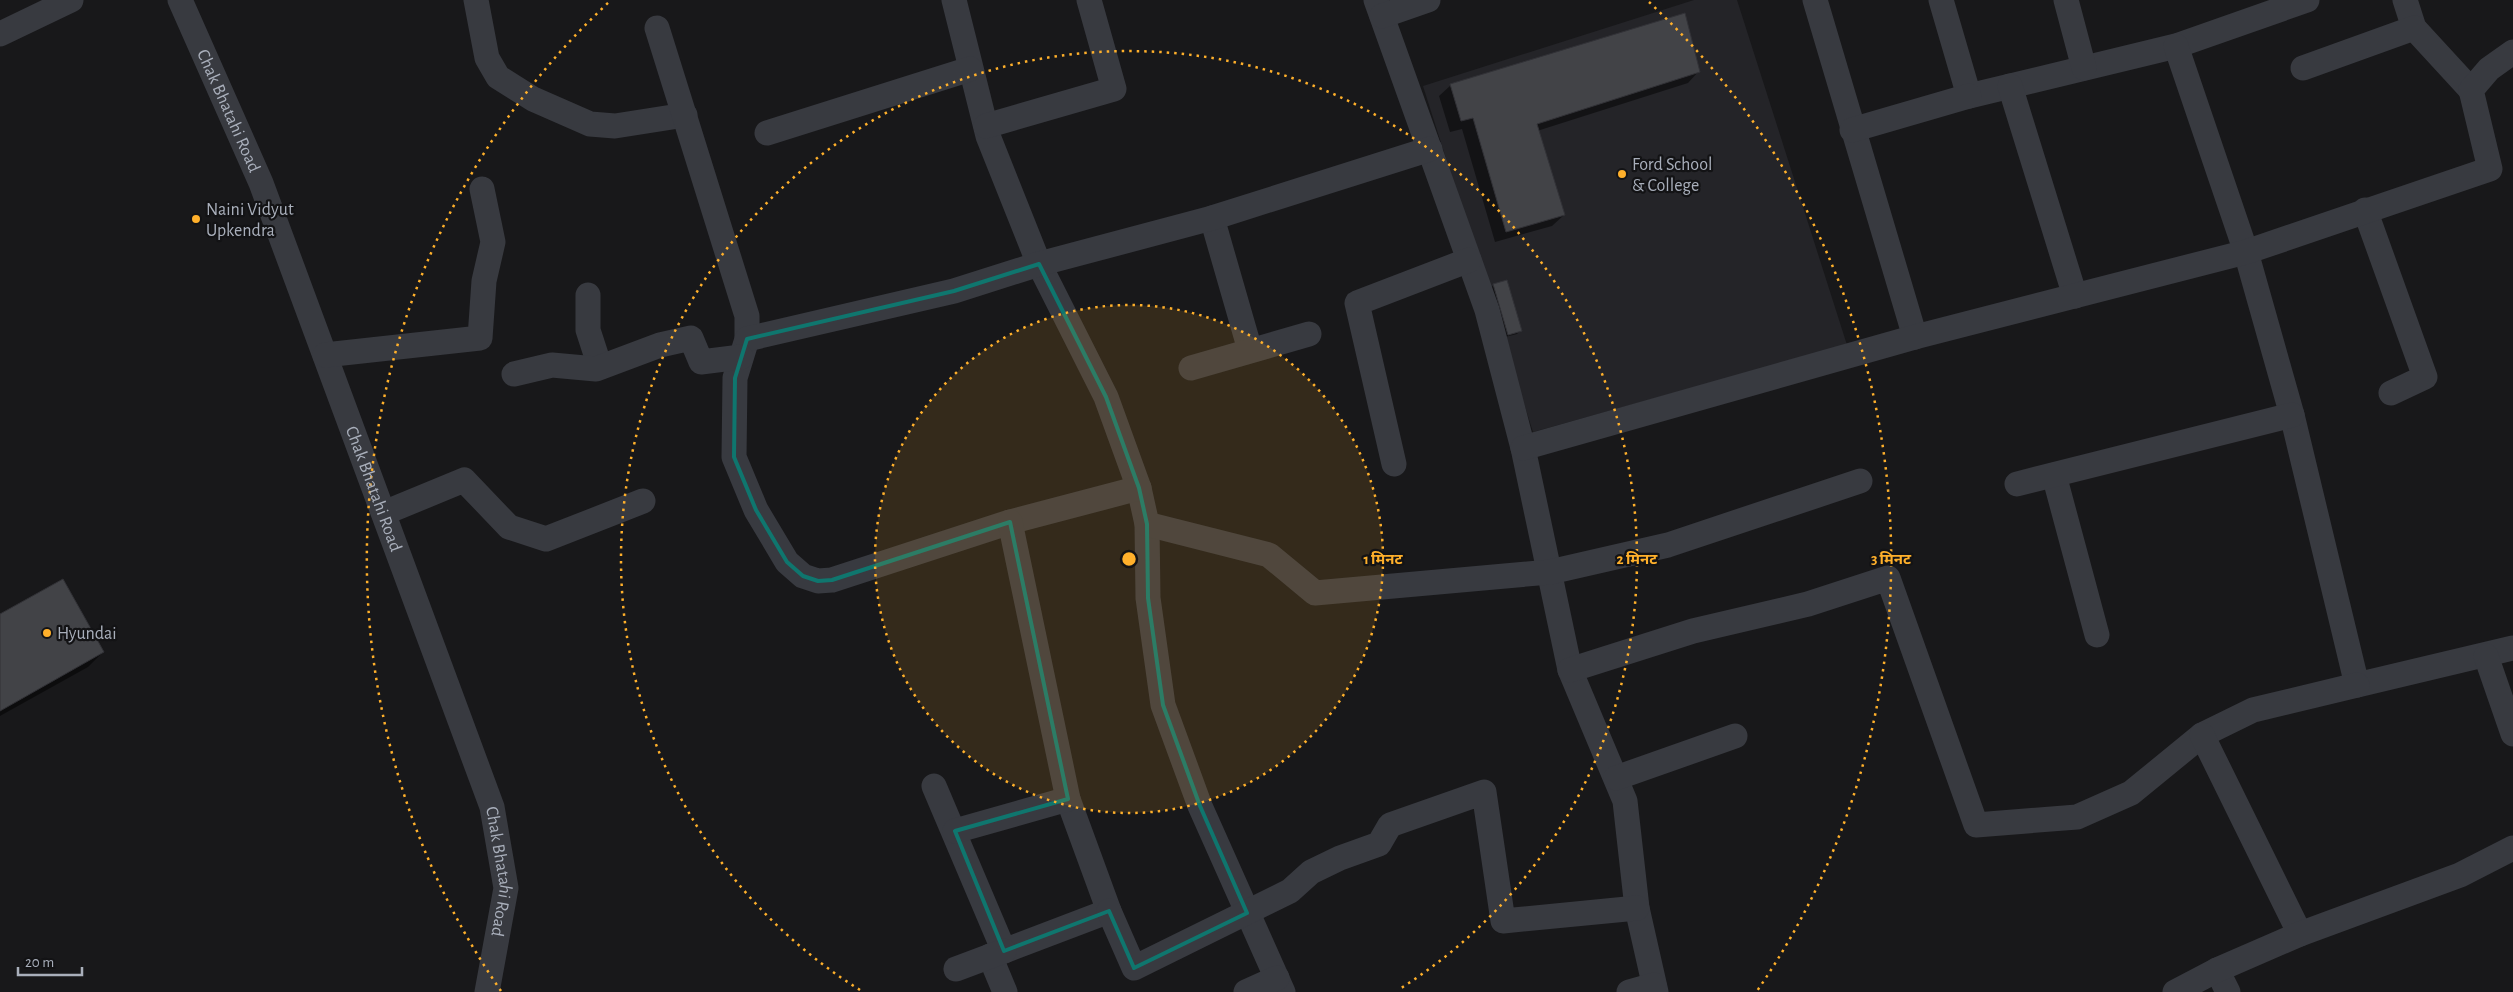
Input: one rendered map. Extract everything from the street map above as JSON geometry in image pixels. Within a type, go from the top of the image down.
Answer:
[{"type":"street","points":[[0,34],[71,0]]},
{"type":"street","name":"Chak Bhatahi Road","points":[[180,0],[261,183],[492,807],[506,888],[487,992]]},
{"type":"street","points":[[476,0],[487,58],[498,76],[533,100],[590,124],[615,126],[685,115]]},
{"type":"street","points":[[954,0],[986,126],[1039,264],[1106,397],[1139,488],[1147,524],[1148,598],[1163,705],[1200,806],[1280,985],[1246,992]]},
{"type":"street","points":[[986,126],[1114,89],[1089,0]]},
{"type":"street","points":[[1428,0],[1379,8],[1487,310],[1523,448],[1570,670],[1625,801],[1637,908],[1655,989],[1629,992]]},
{"type":"street","points":[[1815,0],[1852,130],[1915,337]]},
{"type":"street","points":[[1941,0],[1969,96]]},
{"type":"street","points":[[2066,0],[2084,68]]},
{"type":"street","points":[[1852,130],[1969,96],[2176,46],[2271,6],[2307,0]]},
{"type":"street","points":[[1523,448],[1915,337],[2246,252],[2490,169],[2471,90],[2414,28],[2405,0]]},
{"type":"street","points":[[657,28],[747,316],[744,348],[735,378],[734,458],[756,510],[786,562],[804,576],[818,581],[832,580],[1010,522],[1139,488]]},
{"type":"street","points":[[2303,68],[2414,28]]},
{"type":"street","points":[[2176,46],[2246,252],[2292,415],[2357,685]]},
{"type":"street","points":[[2471,90],[2490,69],[2513,52]]},
{"type":"street","points":[[767,133],[970,69]]},
{"type":"street","points":[[2010,86],[2075,296]]},
{"type":"street","points":[[514,374],[552,365],[596,369],[660,345],[691,338],[701,362],[744,348],[954,291],[1039,264],[1212,218],[1430,149]]},
{"type":"street","points":[[325,355],[480,338],[484,281],[493,242],[482,189]]},
{"type":"street","points":[[2365,210],[2425,377],[2391,393]]},
{"type":"street","points":[[1212,218],[1250,350]]},
{"type":"street","points":[[1394,464],[1357,303],[1469,260]]},
{"type":"street","points":[[588,295],[588,330],[600,367]]},
{"type":"street","points":[[1191,368],[1309,334]]},
{"type":"street","points":[[2017,484],[2292,415]]},
{"type":"street","points":[[2054,475],[2097,635]]},
{"type":"street","points":[[384,513],[464,480],[509,527],[546,539],[643,501]]},
{"type":"street","points":[[1147,524],[1269,554],[1315,593],[1550,572],[1668,545],[1860,481]]},
{"type":"street","points":[[1010,522],[1068,799],[1110,911],[1134,968],[1290,891],[1311,872],[1340,858],[1379,844],[1390,824],[1484,792],[1503,921],[1637,908]]},
{"type":"street","points":[[1570,670],[1693,632],[1808,604],[1888,578],[1976,825],[2077,817],[2131,793],[2202,735],[2253,710],[2486,656],[2513,648]]},
{"type":"street","points":[[2486,656],[2513,734]]},
{"type":"street","points":[[2202,735],[2300,934]]},
{"type":"street","points":[[1616,778],[1735,736]]},
{"type":"street","points":[[934,786],[954,831],[997,954],[1005,992]]},
{"type":"street","points":[[954,831],[1068,799]]},
{"type":"street","points":[[2175,992],[2222,981],[2300,934],[2460,875],[2513,848]]},
{"type":"street","points":[[956,969],[1110,911]]},
{"type":"highlighted area","points":[[1039,264],[1106,397],[1139,488],[1147,524],[1148,598],[1163,705],[1200,806],[1247,913],[1134,968],[1109,911],[1004,951],[955,831],[1068,799],[1010,522],[832,580],[818,581],[803,576],[787,562],[756,510],[734,457],[735,378],[747,339],[954,291]]},
{"type":"shaded area","name":"Ford School & College","points":[[1694,0],[1737,0],[1847,345],[1533,432],[1423,86]]},
{"type":"building","points":[[1685,13],[1700,72],[1537,124],[1565,215],[1506,232],[1473,118],[1461,121],[1450,84]]},
{"type":"building","points":[[1507,280],[1522,331],[1508,335],[1493,284]]},
{"type":"building","name":"Hyundai","points":[[63,579],[104,652],[0,711],[0,614]]},
{"type":"place","name":"Ford School & College","points":[[1622,174]]},
{"type":"place","name":"Naini Vidyut Upkendra","points":[[196,219]]},
{"type":"place","name":"Hyundai","points":[[47,633]]}]
